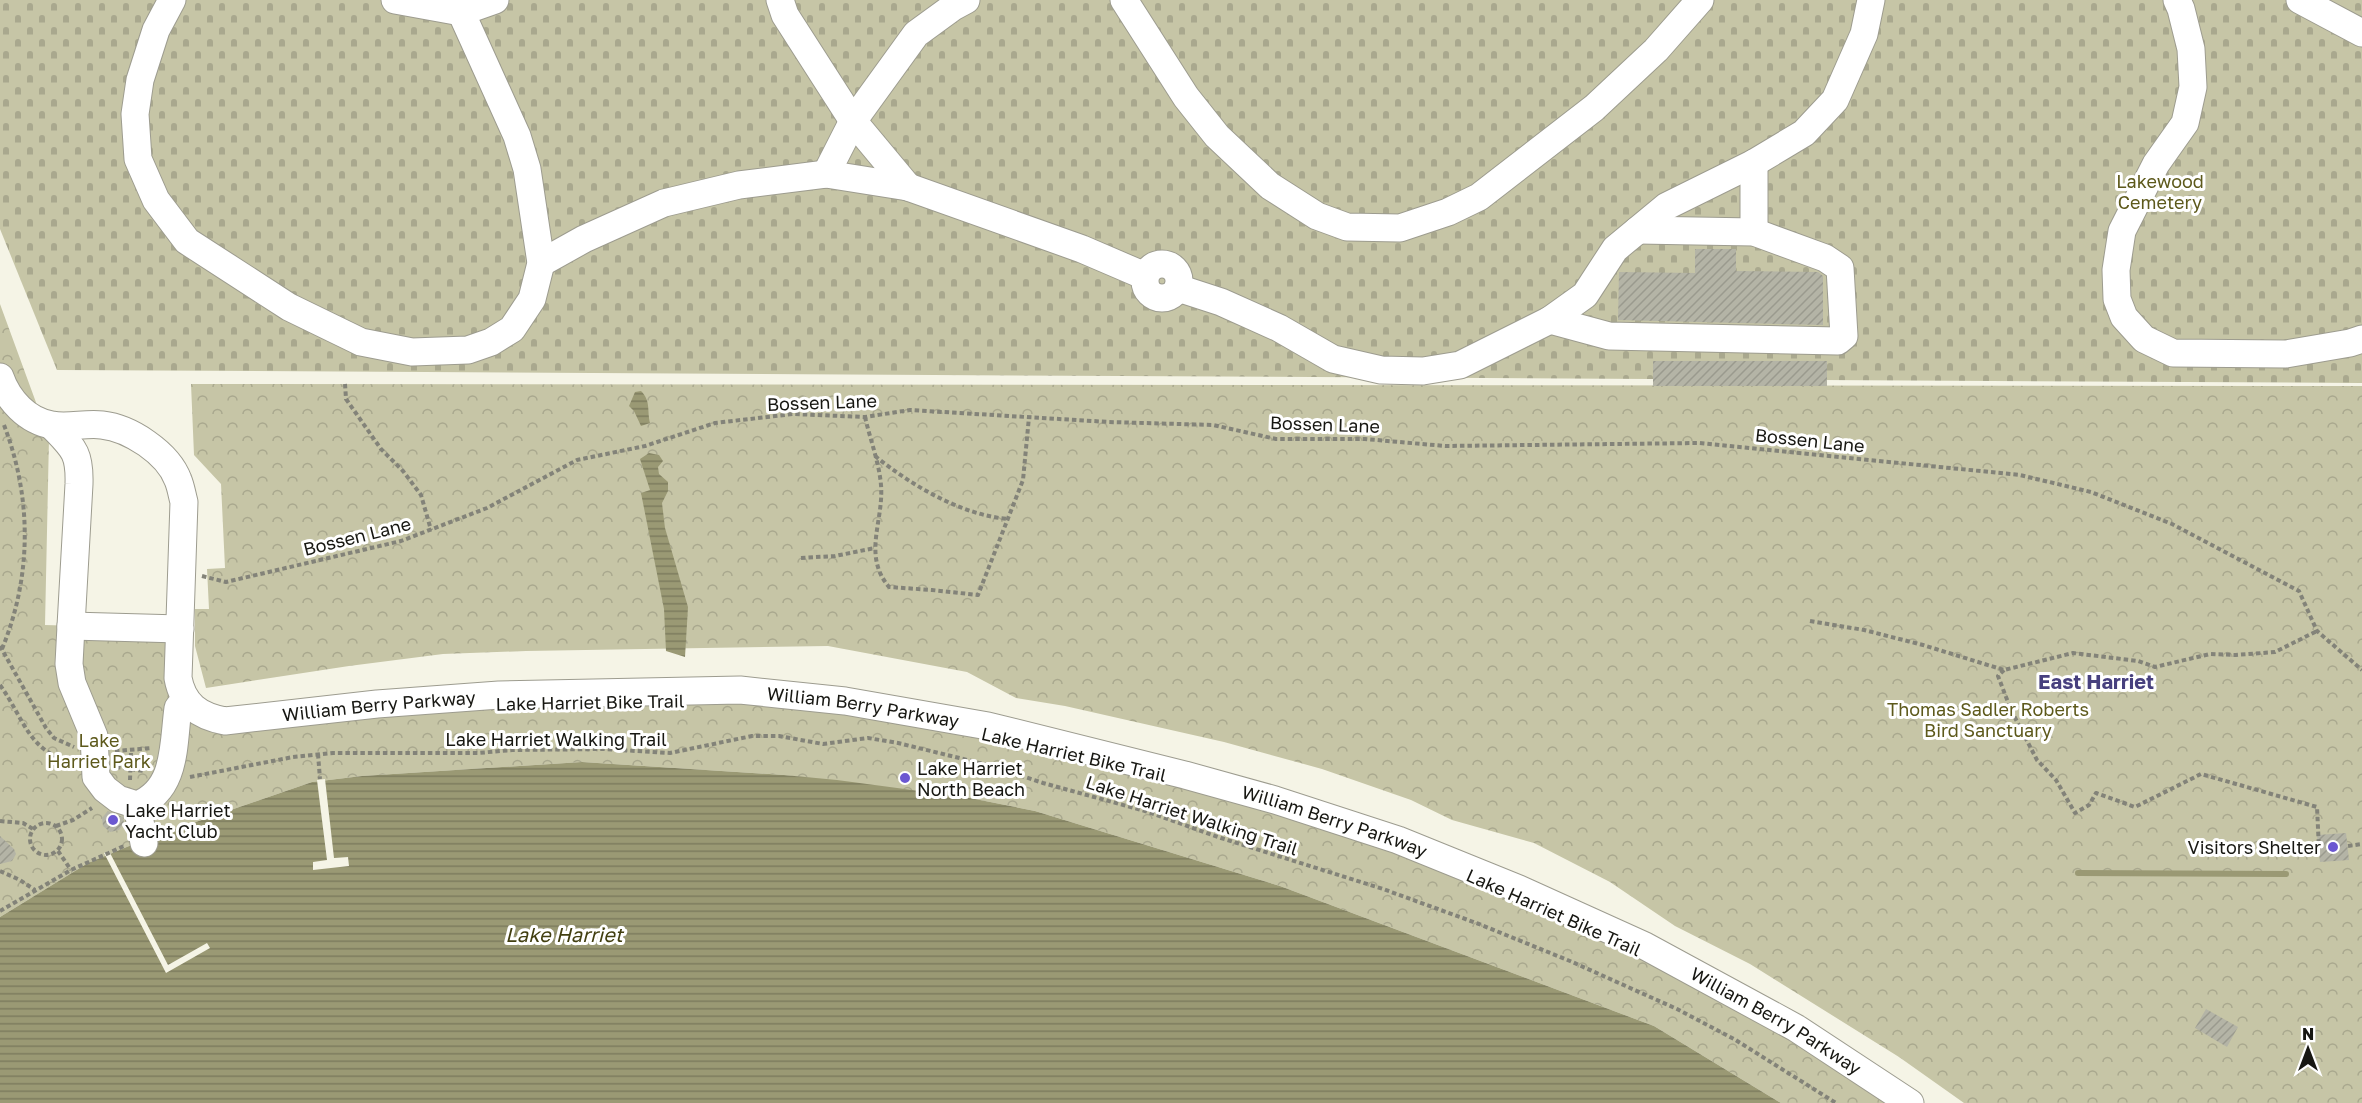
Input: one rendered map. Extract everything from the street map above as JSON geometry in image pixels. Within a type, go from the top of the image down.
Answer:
[{"type":"street","points":[[172,0],[156,30],[140,80],[135,114],[138,159],[156,200],[187,241],[289,307],[361,342],[412,352],[468,350],[491,342],[512,329],[532,299],[541,263],[527,169],[517,136],[461,12]]},
{"type":"street","points":[[395,0],[461,12],[495,0]]},
{"type":"street","points":[[780,0],[785,15],[853,121],[908,187]]},
{"type":"street","points":[[826,174],[853,121],[916,34],[966,0]]},
{"type":"street","points":[[1124,0],[1186,96],[1217,136],[1270,186],[1317,216],[1347,227],[1400,228],[1448,212],[1479,197],[1594,108],[1656,50],[1700,0]]},
{"type":"street","points":[[541,263],[584,239],[664,203],[739,185],[826,174],[908,187],[1082,249],[1145,276],[1144,281],[1149,292],[1159,298],[1170,296],[1178,288],[1221,302],[1279,328],[1334,359],[1382,370],[1423,371],[1461,365],[1550,320],[1585,295],[1615,249],[1667,206],[1754,163],[1804,134],[1835,100],[1864,34],[1871,0]]},
{"type":"street","points":[[2177,0],[2191,49],[2193,87],[2185,123],[2156,164],[2122,231],[2116,270],[2117,298],[2124,317],[2144,339],[2173,353],[2286,354],[2362,339]]},
{"type":"street","points":[[2300,0],[2362,33]]},
{"type":"street","points":[[1754,163],[1754,231]]},
{"type":"street","points":[[1550,320],[1609,336],[1838,341],[1844,336],[1840,268],[1825,258],[1754,231],[1638,230]]},
{"type":"street","points":[[0,378],[12,400],[22,411],[52,426],[73,448],[78,458],[79,484],[69,664],[72,683],[94,736],[93,760],[96,777],[105,789],[118,799],[133,797],[148,801],[159,792],[169,777],[178,708],[185,700],[178,678],[184,502],[178,479],[169,464],[150,447],[130,434],[105,425],[52,426]]},
{"type":"street","points":[[71,626],[180,629]]},
{"type":"street","name":"William Berry Parkway","points":[[185,700],[207,718],[225,721],[377,704],[499,695],[740,690],[845,701],[988,726],[1275,800],[1398,840],[1519,889],[1645,946],[1796,1028],[1910,1103]]},
{"type":"street","points":[[133,797],[136,844]]},
{"type":"path","points":[[345,384],[346,399],[381,449],[403,471],[420,495],[430,530]]},
{"type":"path","name":"Bossen Lane","points":[[202,576],[226,582],[401,541],[487,508],[577,460],[645,446],[715,423],[793,414],[865,417],[910,410],[1213,425],[1276,439],[1365,439],[1445,446],[1699,443],[2020,475],[2102,496],[2172,524],[2299,591],[2317,631],[2362,670]]},
{"type":"path","points":[[0,416],[14,452],[25,507],[24,557],[19,588],[12,624],[1,648],[54,738],[66,745],[93,760],[132,750],[173,746]]},
{"type":"path","points":[[865,417],[881,486],[875,548],[879,576],[889,587],[978,596],[1023,480],[1029,417]]},
{"type":"path","points":[[874,455],[896,473],[940,497],[987,518],[1008,519]]},
{"type":"path","points":[[801,558],[835,556],[875,548]]},
{"type":"path","points":[[1810,621],[1864,630],[2004,670],[2073,653],[2138,661],[2155,667],[2210,654],[2275,652],[2317,631]]},
{"type":"path","points":[[2004,670],[1998,676],[2011,710],[2037,760],[2056,780],[2076,813],[2089,805],[2096,793],[2135,807],[2201,774],[2317,807],[2319,849]]},
{"type":"path","points":[[0,685],[35,743],[57,759],[93,760],[152,772]]},
{"type":"path","name":"Lake Harriet Walking Trail","points":[[184,778],[318,754],[478,753],[512,750],[603,749],[670,753],[752,736],[779,736],[823,744],[867,738],[898,743],[992,766],[1043,783],[1145,811],[1221,838],[1383,889],[1479,924],[1570,961],[1677,1009],[1734,1039],[1836,1103]]},
{"type":"path","points":[[132,750],[130,769],[133,797]]},
{"type":"path","points":[[318,754],[320,779]]},
{"type":"path","points":[[56,826],[62,842],[58,851],[51,855],[38,855],[31,847],[29,838],[33,829],[39,824],[47,823],[56,826],[73,820],[98,804]]},
{"type":"path","points":[[0,821],[23,823],[33,829]]},
{"type":"path","points":[[0,910],[71,870],[136,844]]},
{"type":"path","points":[[2348,846],[2362,844]]},
{"type":"path","points":[[58,851],[71,870]]},
{"type":"path","points":[[0,872],[20,880],[35,890]]},
{"type":"green space","name":"Lakewood Cemetery","points":[[0,0],[2362,0],[2362,383],[57,370],[0,229]]},
{"type":"green space","name":"Lake Harriet Park","points":[[0,304],[49,438],[45,625],[180,629],[196,711],[740,690],[1110,756],[1519,889],[1910,1103],[1781,1103],[1654,1026],[1280,886],[1035,811],[965,797],[784,775],[582,762],[362,776],[312,782],[161,834],[158,838],[134,844],[88,863],[0,917]]},
{"type":"green space","name":"Thomas Sadler Roberts Bird Sanctuary","points":[[191,384],[2362,386],[2362,1103],[1964,1103],[1899,1057],[1750,964],[1675,926],[1610,882],[1534,843],[1452,820],[1411,800],[1322,769],[1224,742],[1065,706],[1016,698],[967,672],[828,646],[526,651],[443,654],[206,688],[195,646],[195,609],[209,609],[207,569],[225,568],[221,484],[194,455]]},
{"type":"water","points":[[641,391],[647,402],[650,423],[641,426],[629,406],[635,392]]},
{"type":"water","points":[[649,453],[659,455],[663,461],[658,467],[659,474],[668,482],[668,491],[662,503],[665,528],[688,607],[685,657],[666,651],[664,609],[641,493],[650,490],[640,459]]},
{"type":"water","name":"Lake Harriet","points":[[582,762],[837,780],[965,797],[1035,811],[1280,886],[1654,1026],[1781,1103],[0,1103],[0,917],[88,863],[134,844],[158,838],[161,834],[312,782],[362,776]]},
{"type":"pier","points":[[325,779],[334,858],[348,857],[349,866],[313,870],[313,862],[327,860],[317,780]]},
{"type":"pier","points":[[109,851],[168,965],[207,943],[210,948],[166,973],[104,853]]},
{"type":"building","points":[[1695,249],[1736,249],[1736,271],[1818,272],[1823,276],[1823,325],[1618,320],[1619,272],[1695,273]]},
{"type":"building","points":[[1653,361],[1827,361],[1827,386],[1653,386]]},
{"type":"building","name":"Lake Harriet Yacht Club","points":[[108,811],[123,817],[124,823],[119,830],[110,832],[103,826],[102,818]]},
{"type":"building","name":"Visitors Shelter","points":[[2346,833],[2349,860],[2320,862],[2317,835]]},
{"type":"building","points":[[0,836],[14,849],[16,854],[12,861],[0,864]]},
{"type":"building","points":[[2206,1009],[2238,1027],[2227,1047],[2195,1028]]},
{"type":"waterway","points":[[2078,873],[2286,874]]},
{"type":"place","name":"Lake Harriet North Beach","points":[[905,778]]},
{"type":"place","name":"Lake Harriet Yacht Club","points":[[113,820]]},
{"type":"place","name":"Visitors Shelter","points":[[2333,847]]},
{"type":"district","name":"East Harriet","points":[[2096,681]]}]
